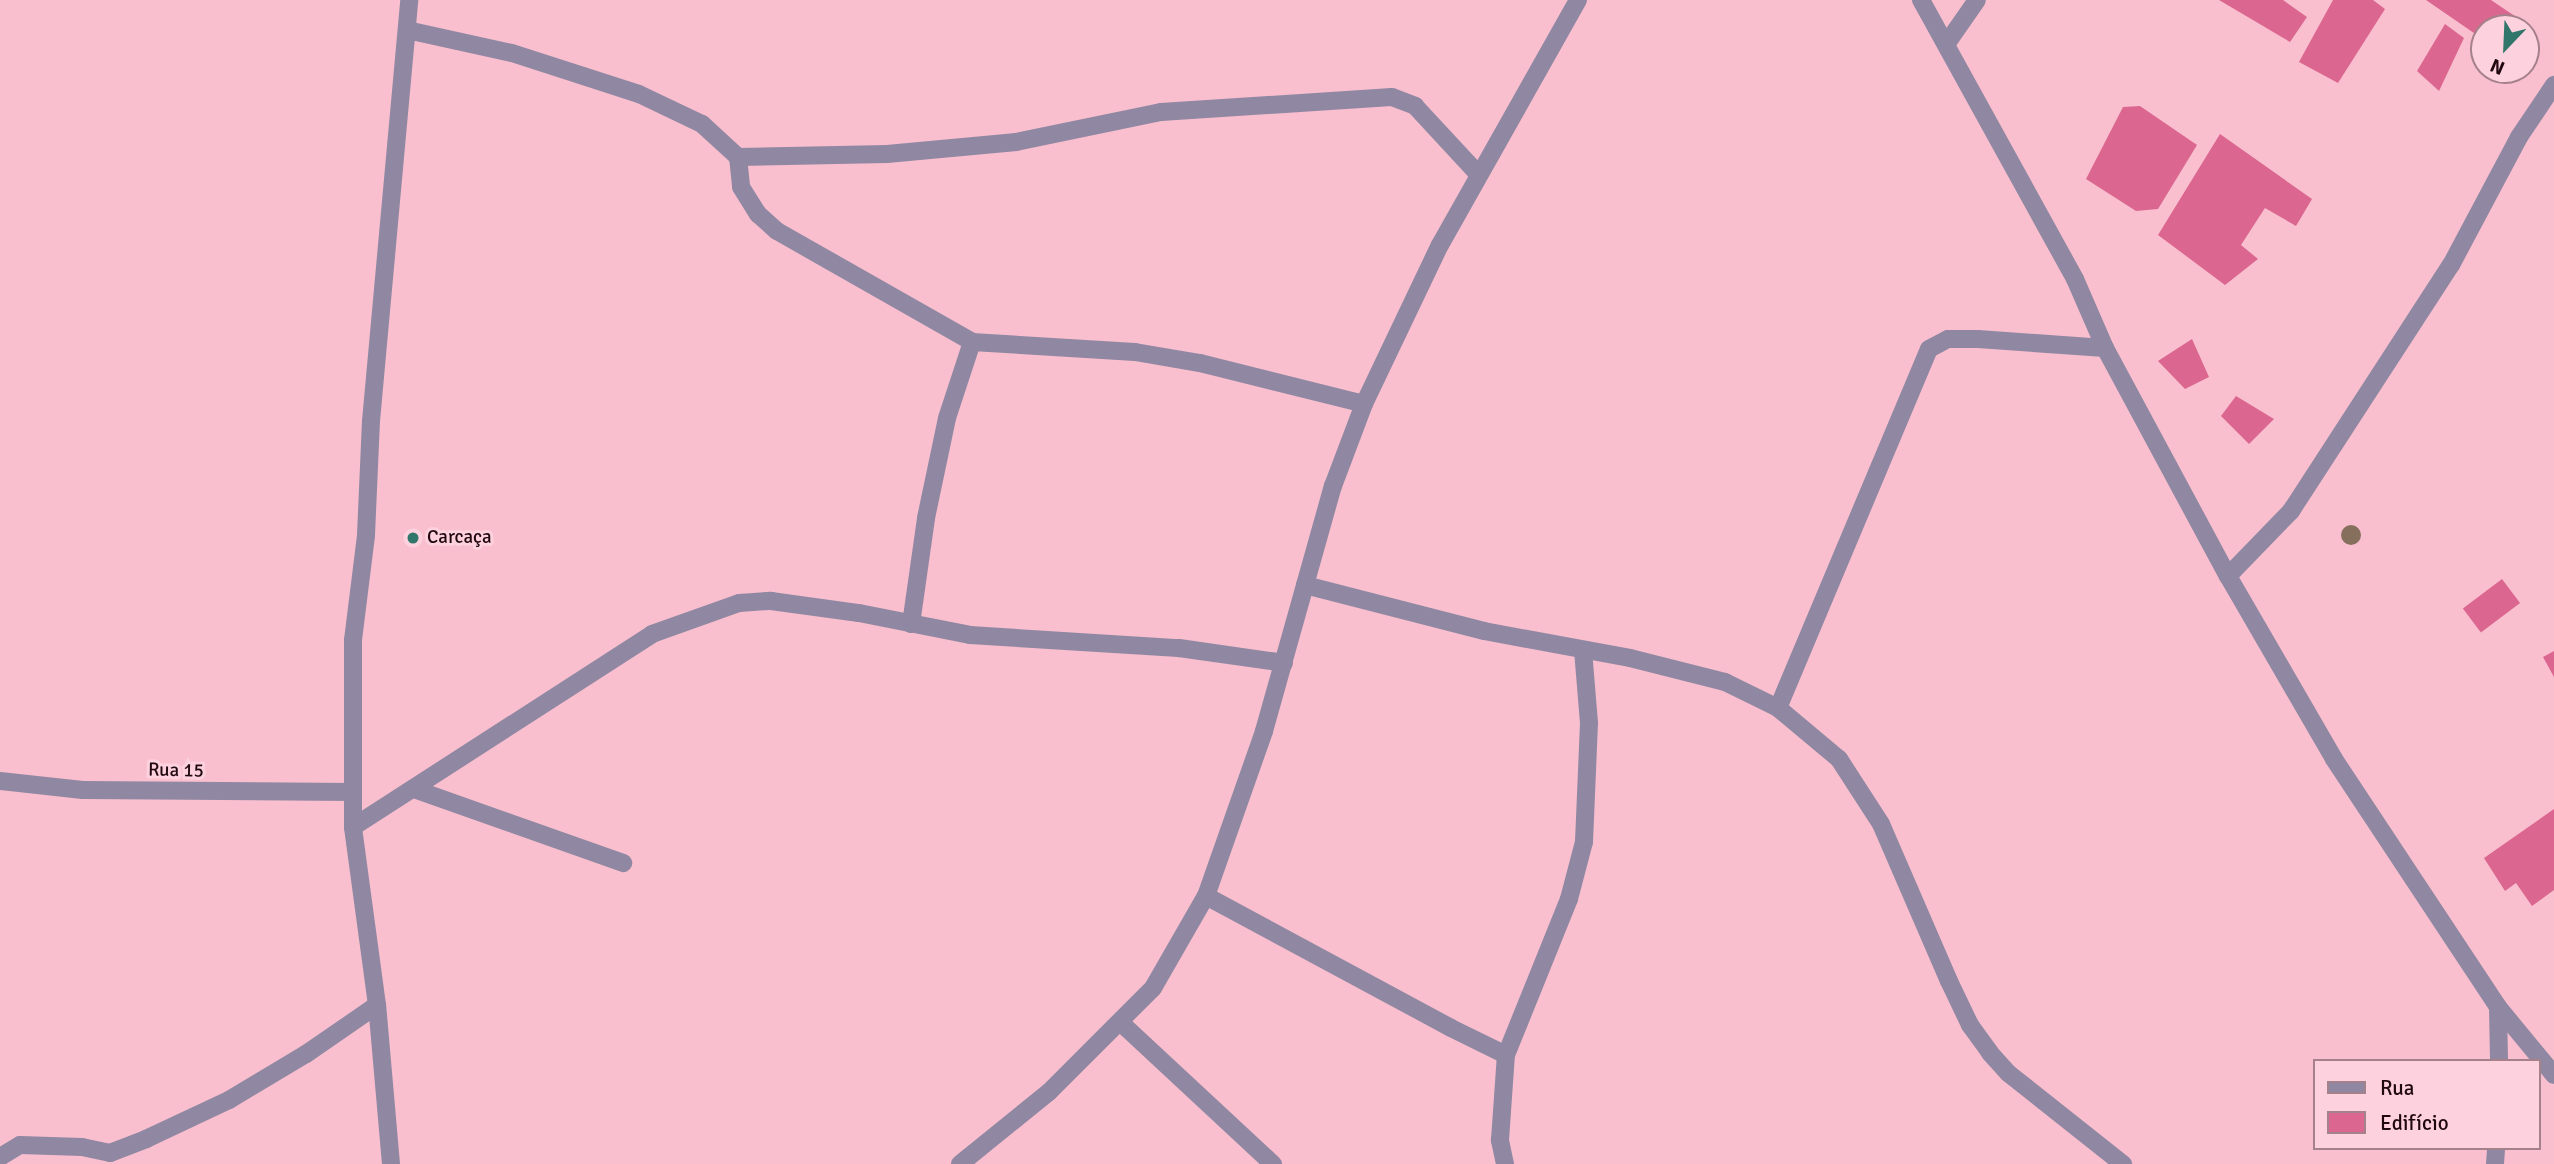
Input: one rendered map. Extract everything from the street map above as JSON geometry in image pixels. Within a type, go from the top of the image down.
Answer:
[{"type":"street","points":[[391,1164],[377,1005],[353,827],[353,640],[366,535],[371,421],[409,0]]},
{"type":"street","points":[[960,1164],[1049,1091],[1153,988],[1206,896],[1260,744],[1333,486],[1364,404],[1440,245],[1578,0]]},
{"type":"street","points":[[1921,0],[2075,279],[2105,348],[2228,576],[2334,759],[2498,1007],[2554,1075]]},
{"type":"street","points":[[1947,43],[1977,0]]},
{"type":"street","points":[[407,30],[512,53],[639,94],[702,124],[738,157],[741,187],[758,214],[777,231],[972,342],[1135,352],[1200,363],[1364,404]]},
{"type":"street","points":[[2228,576],[2291,511],[2451,265],[2519,137],[2554,85]]},
{"type":"street","points":[[738,157],[887,154],[1016,142],[1161,112],[1392,97],[1415,106],[1478,174]]},
{"type":"street","points":[[1778,708],[1929,349],[1948,339],[2105,348]]},
{"type":"street","points":[[911,624],[926,518],[947,418],[972,342]]},
{"type":"street","points":[[1305,585],[1485,631],[1630,658],[1725,682],[1778,708],[1839,759],[1881,824],[1970,1026],[1990,1053],[2008,1073],[2123,1164]]},
{"type":"street","points":[[353,827],[652,634],[707,612],[739,603],[771,601],[859,613],[970,635],[1179,648],[1284,663]]},
{"type":"street","points":[[1506,1164],[1500,1140],[1506,1055],[1560,921],[1584,842],[1590,723],[1583,650]]},
{"type":"street","name":"Rua 15","points":[[0,781],[83,790],[353,792]]},
{"type":"street","points":[[414,789],[623,863]]},
{"type":"street","points":[[1206,896],[1506,1055]]},
{"type":"street","points":[[0,1157],[20,1145],[82,1147],[110,1153],[146,1139],[229,1100],[306,1054],[377,1005]]},
{"type":"street","points":[[2498,1007],[2498,1059]]},
{"type":"street","points":[[1119,1022],[1160,1063],[1273,1164]]},
{"type":"building","points":[[2219,0],[2283,0],[2307,17],[2290,42]]},
{"type":"building","points":[[2333,0],[2373,0],[2385,9],[2338,83],[2299,62]]},
{"type":"building","points":[[2426,0],[2491,0],[2512,14],[2470,14],[2470,30]]},
{"type":"building","points":[[2445,24],[2464,38],[2439,91],[2417,71]]},
{"type":"building","points":[[2140,106],[2197,145],[2158,209],[2136,211],[2086,179],[2123,107]]},
{"type":"building","points":[[2220,134],[2312,199],[2296,226],[2265,208],[2241,245],[2258,259],[2225,285],[2158,235]]},
{"type":"building","points":[[2192,339],[2209,377],[2185,389],[2158,361]]},
{"type":"building","points":[[2236,396],[2274,419],[2249,444],[2221,416]]},
{"type":"building","points":[[2502,579],[2520,603],[2481,632],[2463,608]]},
{"type":"building","points":[[2554,651],[2554,677],[2543,657]]},
{"type":"building","points":[[2554,809],[2554,890],[2532,906],[2516,883],[2505,891],[2484,858]]},
{"type":"place","name":"Carcaça","points":[[413,538]]}]
